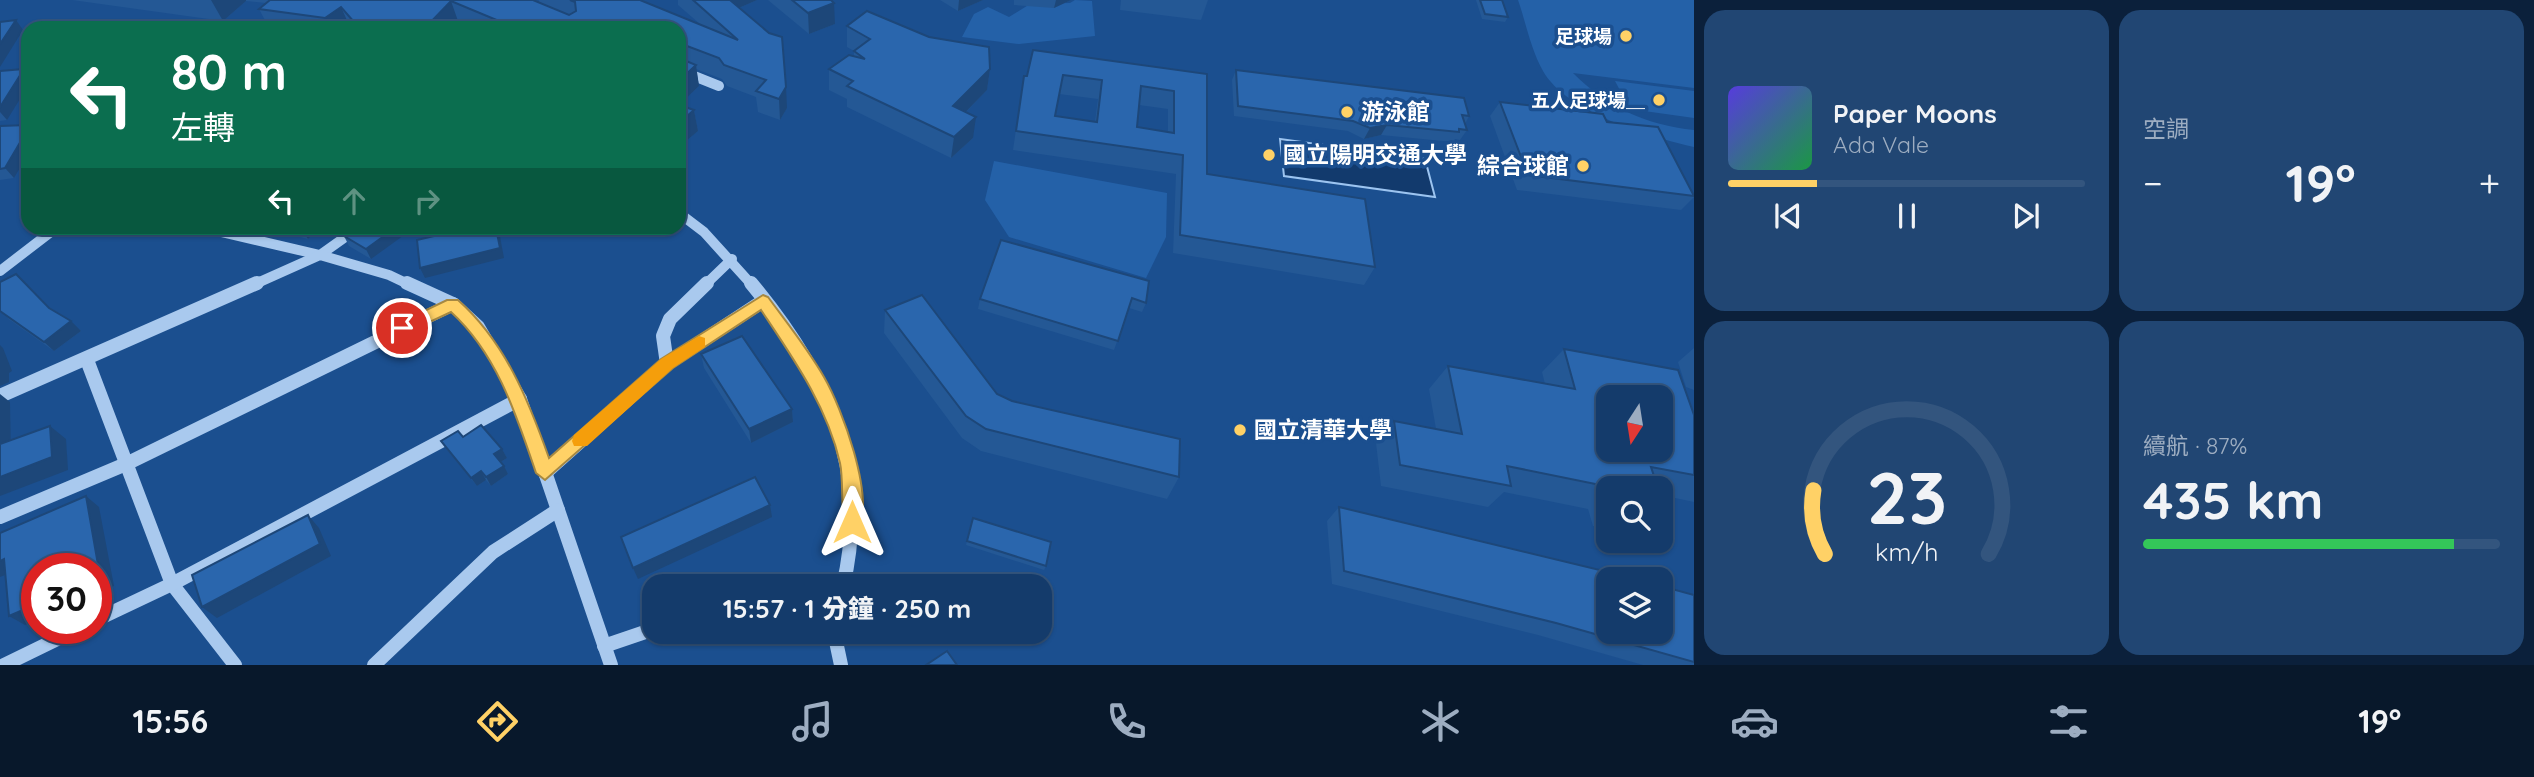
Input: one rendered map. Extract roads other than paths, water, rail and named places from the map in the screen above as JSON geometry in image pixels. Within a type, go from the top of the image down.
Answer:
[{"type":"street","points":[[686,73],[719,86]]},
{"type":"street","points":[[686,219],[732,259],[818,382],[849,463],[854,501],[846,574]]},
{"type":"street","points":[[0,271],[47,235]]},
{"type":"street","points":[[234,235],[320,255],[389,275],[453,304],[478,327],[520,399],[611,665]]},
{"type":"street","points":[[0,396],[87,360],[320,255],[348,235]]},
{"type":"street","points":[[667,363],[663,336],[670,319],[732,259]]},
{"type":"street","points":[[545,473],[667,363],[763,301]]},
{"type":"street","points":[[0,517],[126,464],[453,304]]},
{"type":"street","points":[[87,360],[172,584],[235,665]]},
{"type":"street","points":[[112,612],[172,584],[520,399]]},
{"type":"street","points":[[374,665],[493,552],[558,510]]},
{"type":"street","points":[[604,646],[642,633]]},
{"type":"street","points":[[4,665],[47,644]]},
{"type":"street","points":[[837,644],[841,665]]},
{"type":"place","name":"足球場","points":[[1626,36]]},
{"type":"place","name":"五人足球場＿","points":[[1659,100]]},
{"type":"place","name":"游泳館","points":[[1347,112]]},
{"type":"place","name":"國立陽明交通大學","points":[[1269,155]]},
{"type":"place","name":"綜合球館","points":[[1583,166]]},
{"type":"place","name":"國立清華大學","points":[[1240,430]]}]
